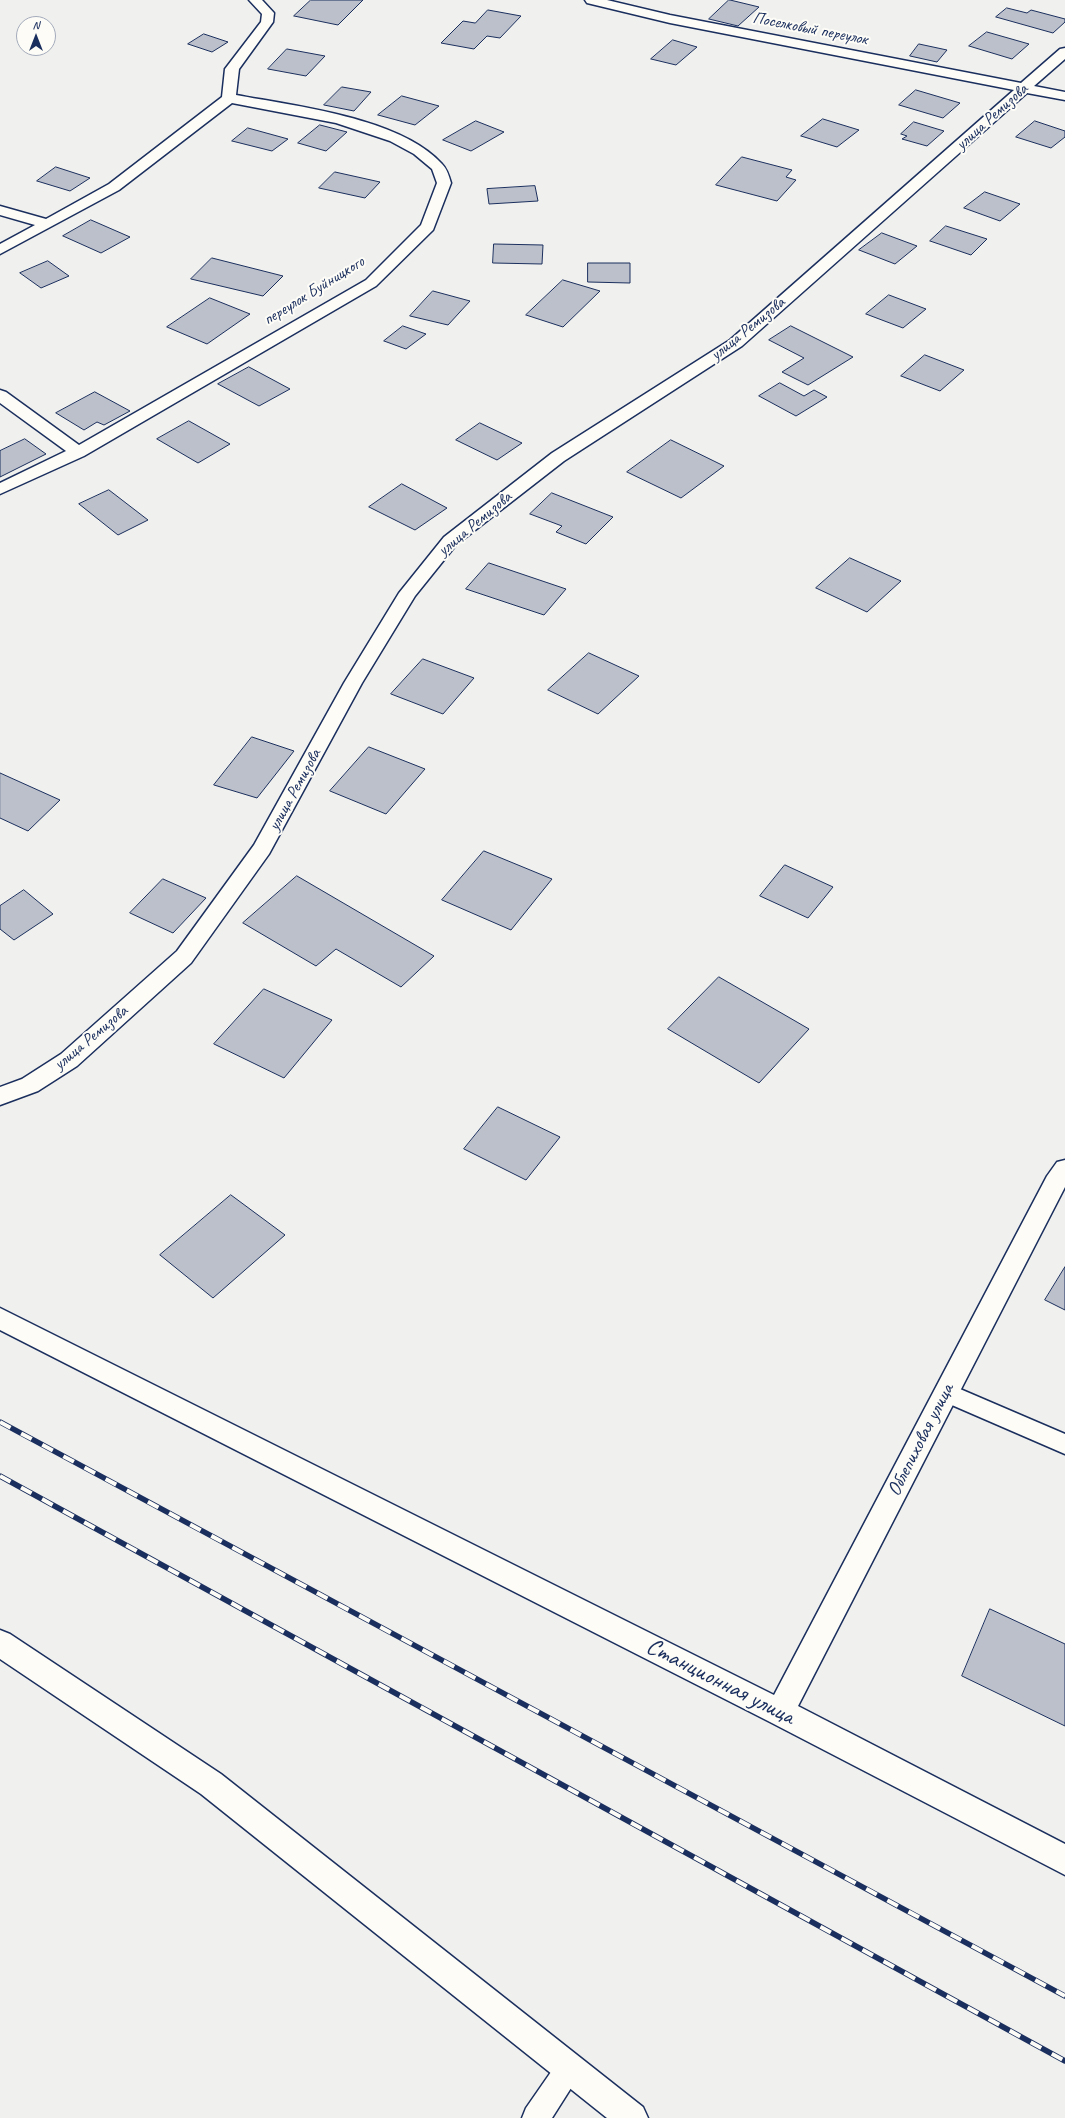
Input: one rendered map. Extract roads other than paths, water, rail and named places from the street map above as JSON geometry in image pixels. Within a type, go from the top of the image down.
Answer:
[{"type":"street","points":[[0,250],[114,187],[228,98],[232,69],[266,22],[268,13],[255,0]]},
{"type":"street","name":"Поселковый переулок","points":[[591,0],[670,19],[1065,96]]},
{"type":"street","name":"улица Ремизова","points":[[0,1096],[30,1085],[69,1060],[184,957],[262,849],[353,683],[408,593],[450,541],[558,458],[736,343],[1065,52]]},
{"type":"street","name":"переулок Буйницкого","points":[[0,489],[78,452],[371,282],[428,227],[444,183],[438,167],[426,156],[404,142],[344,120],[228,98]]},
{"type":"street","points":[[0,210],[48,224]]},
{"type":"street","points":[[0,395],[78,452]]},
{"type":"street","name":"Облепиховая улица","points":[[780,1712],[1055,1183],[1065,1169]]},
{"type":"street","name":"Станционная улица","points":[[0,1318],[780,1712],[1065,1860]]},
{"type":"street","points":[[0,1644],[211,1784],[632,2118]]},
{"type":"lane","points":[[946,1392],[1065,1444]]},
{"type":"lane","points":[[536,2118],[569,2068]]},
{"type":"railway","points":[[0,1422],[1065,1996]]},
{"type":"railway","points":[[0,1476],[1065,2061]]}]
